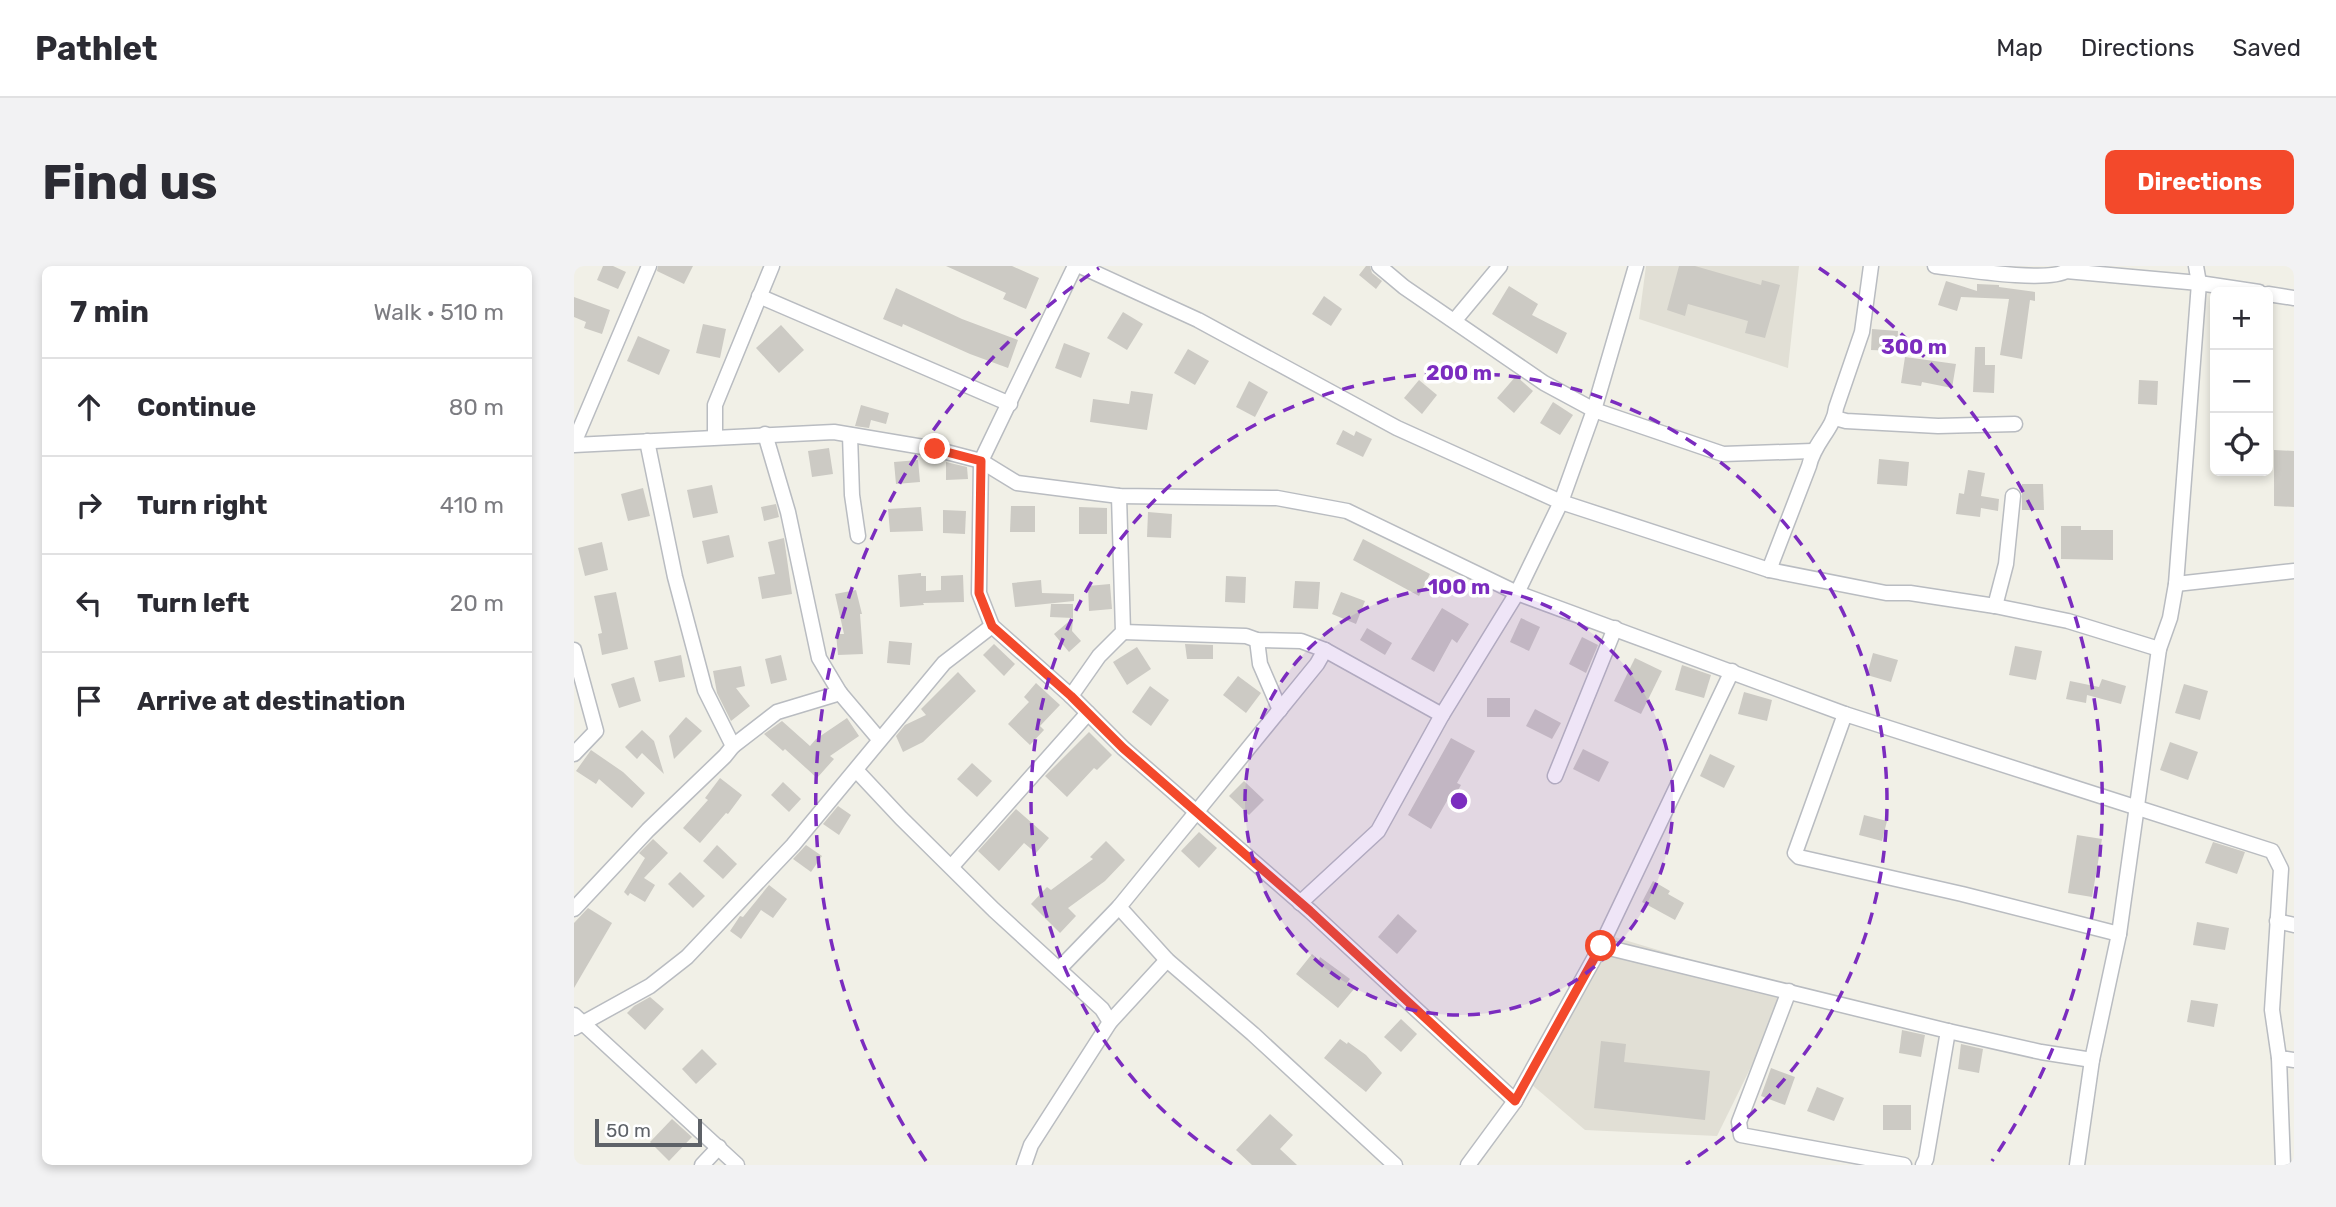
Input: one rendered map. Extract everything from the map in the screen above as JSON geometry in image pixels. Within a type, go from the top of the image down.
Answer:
[{"type":"street","points":[[649,266],[574,444],[834,432],[935,449],[981,461],[1017,483],[1119,496],[1277,498],[1347,511],[1517,593],[1844,714],[2272,851],[2281,869],[2272,1010],[2287,1059],[2283,1165]]},
{"type":"street","points":[[715,437],[715,405],[772,266]]},
{"type":"street","points":[[1515,1101],[1300,902],[1123,748],[1071,696],[992,626],[979,593],[981,461],[1077,266],[1198,320],[1397,428],[1561,502],[1769,570],[1886,593],[1910,593],[1996,606],[2068,621],[2159,649]]},
{"type":"street","points":[[1379,266],[1404,287],[1544,383],[1594,410],[1723,454],[1812,451]]},
{"type":"street","points":[[1455,320],[1500,266]]},
{"type":"street","points":[[1300,902],[1378,831],[1442,715],[1517,593],[1561,502],[1594,410],[1636,266]]},
{"type":"street","points":[[1769,570],[1809,466],[1812,451],[1835,418],[1862,332],[1871,266]]},
{"type":"street","points":[[1936,266],[2060,276],[2066,269],[2226,287]]},
{"type":"street","points":[[2077,1165],[2092,1059],[2119,934],[2139,808],[2159,649],[2170,618],[2176,584],[2199,283],[2196,266]]},
{"type":"street","points":[[2273,295],[2294,298]]},
{"type":"street","points":[[760,296],[1010,404]]},
{"type":"street","points":[[1835,418],[1846,421],[1938,426],[2015,424]]},
{"type":"street","points":[[765,434],[788,512],[819,658],[840,693],[879,739]]},
{"type":"street","points":[[850,435],[852,495],[858,536]]},
{"type":"street","points":[[647,441],[675,577],[705,690],[733,746]]},
{"type":"street","points":[[1071,696],[1099,656],[1123,632],[1119,496]]},
{"type":"street","points":[[1996,606],[2006,564],[2013,496]]},
{"type":"street","points":[[2176,584],[2294,571]]},
{"type":"street","points":[[737,1165],[577,1022],[650,986],[687,957],[793,845],[944,663],[992,626]]},
{"type":"street","points":[[1555,776],[1615,628]]},
{"type":"street","points":[[1123,632],[1246,636],[1257,640],[1301,641],[1325,650],[1442,715]]},
{"type":"street","points":[[1257,640],[1260,663],[1280,709]]},
{"type":"street","points":[[1059,969],[1119,907],[1317,664],[1325,650]]},
{"type":"street","points":[[574,754],[596,731],[575,656]]},
{"type":"street","points":[[1468,1165],[1515,1101],[1601,946],[1732,671]]},
{"type":"street","points":[[574,909],[648,830],[733,746],[778,712],[840,693]]},
{"type":"street","points":[[952,866],[1088,713]]},
{"type":"street","points":[[1844,714],[1795,853],[1799,857],[1962,894],[2119,934]]},
{"type":"street","points":[[856,770],[994,910],[1059,969],[1082,994],[1102,1009],[1110,1022]]},
{"type":"street","points":[[1119,907],[1167,960],[1253,1034],[1395,1165]]},
{"type":"street","points":[[2277,921],[2294,925]]},
{"type":"street","points":[[1601,946],[1948,1031],[2041,1052],[2092,1059]]},
{"type":"street","points":[[1024,1165],[1031,1145],[1110,1022],[1167,960]]},
{"type":"street","points":[[1789,991],[1739,1122],[1741,1135],[1904,1165]]},
{"type":"street","points":[[1923,1165],[1948,1031]]},
{"type":"street","points":[[702,1165],[719,1147]]},
{"type":"shaded area","points":[[1646,266],[1799,266],[1788,368],[1639,319]]},
{"type":"shaded area","points":[[1608,935],[1782,987],[1776,1016],[1717,1136],[1585,1130],[1531,1084]]},
{"type":"building","points":[[603,266],[613,266],[626,272],[618,289],[597,280]]},
{"type":"building","points":[[658,266],[693,266],[684,284],[657,271]]},
{"type":"building","points":[[946,266],[1012,266],[1039,278],[1026,309],[1003,299],[1006,293]]},
{"type":"building","points":[[1366,266],[1370,266],[1372,273],[1382,281],[1376,289],[1359,275]]},
{"type":"building","points":[[1679,266],[1695,266],[1761,285],[1762,280],[1780,285],[1765,338],[1745,333],[1748,321],[1688,304],[1685,316],[1667,310]]},
{"type":"building","points":[[1946,281],[1977,291],[1977,284],[2035,292],[2035,301],[2030,300],[2022,359],[2000,355],[2009,299],[1961,297],[1957,311],[1938,305]]},
{"type":"building","points":[[1509,286],[1538,304],[1532,315],[1567,333],[1557,354],[1492,314]]},
{"type":"building","points":[[896,288],[962,319],[1018,340],[1008,368],[903,324],[902,327],[883,319]]},
{"type":"building","points":[[1324,296],[1342,309],[1331,326],[1312,314]]},
{"type":"building","points":[[574,297],[610,310],[602,334],[584,328],[586,322],[574,317]]},
{"type":"building","points":[[1123,312],[1143,324],[1127,350],[1107,338]]},
{"type":"building","points":[[703,324],[726,329],[720,358],[696,353]]},
{"type":"building","points":[[781,325],[804,350],[779,373],[756,348]]},
{"type":"building","points":[[1872,329],[1898,331],[1897,351],[1871,350]]},
{"type":"building","points":[[638,336],[670,350],[659,375],[627,361]]},
{"type":"building","points":[[1064,343],[1090,353],[1081,378],[1055,368]]},
{"type":"building","points":[[1975,347],[1985,347],[1985,365],[1995,365],[1994,393],[1973,392]]},
{"type":"building","points":[[1188,349],[1209,361],[1195,385],[1174,373]]},
{"type":"building","points":[[1905,357],[1956,364],[1952,388],[1922,382],[1921,386],[1901,383]]},
{"type":"building","points":[[1516,376],[1533,391],[1514,413],[1497,398]]},
{"type":"building","points":[[1419,380],[1437,395],[1422,414],[1404,398]]},
{"type":"building","points":[[2139,380],[2158,381],[2157,405],[2138,404]]},
{"type":"building","points":[[1249,381],[1268,392],[1255,417],[1236,407]]},
{"type":"building","points":[[1131,391],[1153,394],[1147,430],[1090,422],[1093,399],[1129,404]]},
{"type":"building","points":[[1553,402],[1573,415],[1560,435],[1540,423]]},
{"type":"building","points":[[861,405],[889,413],[886,424],[871,420],[869,428],[855,426]]},
{"type":"building","points":[[1343,430],[1354,436],[1356,431],[1372,439],[1363,457],[1336,444]]},
{"type":"building","points":[[829,448],[833,474],[812,477],[808,451]]},
{"type":"building","points":[[2274,450],[2294,451],[2294,507],[2274,506]]},
{"type":"building","points":[[1879,459],[1909,462],[1907,486],[1877,484]]},
{"type":"building","points":[[918,460],[920,482],[896,484],[894,462]]},
{"type":"building","points":[[946,462],[967,467],[968,479],[946,480]]},
{"type":"building","points":[[1968,470],[1985,473],[1981,496],[1999,499],[1998,511],[1981,508],[1980,517],[1956,514],[1959,493],[1964,494]]},
{"type":"building","points":[[2022,484],[2043,484],[2044,510],[2022,510]]},
{"type":"building","points":[[712,485],[718,513],[693,518],[687,490]]},
{"type":"building","points":[[643,488],[650,516],[628,521],[621,494]]},
{"type":"building","points":[[776,504],[779,517],[764,521],[761,507]]},
{"type":"building","points":[[1011,506],[1035,506],[1035,532],[1010,532]]},
{"type":"building","points":[[921,507],[923,531],[890,532],[888,509]]},
{"type":"building","points":[[1079,507],[1107,508],[1107,534],[1079,534]]},
{"type":"building","points":[[943,510],[966,511],[965,534],[943,533]]},
{"type":"building","points":[[1148,512],[1172,514],[1171,538],[1147,537]]},
{"type":"building","points":[[2061,526],[2081,526],[2081,530],[2113,530],[2113,560],[2061,559]]},
{"type":"building","points":[[729,535],[734,557],[707,564],[702,541]]},
{"type":"building","points":[[784,538],[792,594],[762,599],[758,577],[775,574],[768,542]]},
{"type":"building","points":[[1363,539],[1430,574],[1419,596],[1353,560]]},
{"type":"building","points":[[602,542],[608,570],[585,576],[578,548]]},
{"type":"building","points":[[921,573],[921,576],[926,576],[926,591],[941,590],[941,576],[963,575],[964,602],[923,603],[924,605],[900,607],[898,575]]},
{"type":"building","points":[[1226,576],[1246,577],[1245,603],[1225,602]]},
{"type":"building","points":[[1041,580],[1042,593],[1074,594],[1074,601],[1015,607],[1012,583]]},
{"type":"building","points":[[1295,581],[1320,582],[1318,609],[1293,608]]},
{"type":"building","points":[[1110,584],[1112,609],[1089,611],[1088,586]]},
{"type":"building","points":[[856,590],[862,614],[863,654],[838,655],[836,634],[844,634],[835,594]]},
{"type":"building","points":[[616,592],[628,649],[602,655],[598,634],[602,633],[594,596]]},
{"type":"building","points":[[1341,592],[1365,601],[1356,624],[1332,614]]},
{"type":"building","points":[[1051,604],[1073,604],[1073,618],[1050,617]]},
{"type":"building","points":[[1442,608],[1469,624],[1457,643],[1452,639],[1434,672],[1411,659]]},
{"type":"building","points":[[1073,618],[1072,631],[1081,641],[1069,652],[1054,634]]},
{"type":"building","points":[[1521,618],[1540,627],[1529,651],[1510,642]]},
{"type":"building","points":[[1367,628],[1392,643],[1385,655],[1360,640]]},
{"type":"building","points":[[1582,637],[1598,645],[1586,673],[1569,664]]},
{"type":"building","points":[[889,641],[912,643],[910,665],[887,663]]},
{"type":"building","points":[[994,644],[1015,664],[1004,676],[983,655]]},
{"type":"building","points":[[1185,644],[1213,645],[1213,659],[1187,659]]},
{"type":"building","points":[[2015,646],[2042,651],[2036,680],[2009,675]]},
{"type":"building","points":[[1137,647],[1151,669],[1127,685],[1113,662]]},
{"type":"building","points":[[1873,653],[1898,660],[1891,682],[1867,675]]},
{"type":"building","points":[[681,655],[685,677],[659,682],[654,661]]},
{"type":"building","points":[[781,655],[787,680],[771,684],[765,659]]},
{"type":"building","points":[[1635,658],[1662,671],[1641,714],[1614,701]]},
{"type":"building","points":[[1682,665],[1711,675],[1704,698],[1675,690]]},
{"type":"building","points":[[741,666],[745,686],[736,688],[750,706],[731,721],[717,693],[713,671]]},
{"type":"building","points":[[958,672],[976,691],[923,742],[903,752],[896,736],[905,725],[926,715],[921,709]]},
{"type":"building","points":[[1238,676],[1261,693],[1246,713],[1223,695]]},
{"type":"building","points":[[634,677],[641,701],[619,708],[611,684]]},
{"type":"building","points":[[2102,679],[2126,686],[2121,704],[2087,695],[2086,703],[2066,699],[2070,681],[2099,687]]},
{"type":"building","points":[[1036,683],[1060,705],[1040,726],[1044,730],[1030,745],[1008,724],[1029,702],[1024,697]]},
{"type":"building","points":[[2184,684],[2208,691],[2200,720],[2175,713]]},
{"type":"building","points":[[1150,686],[1169,700],[1151,726],[1132,712]]},
{"type":"building","points":[[1744,692],[1772,700],[1767,721],[1738,714]]},
{"type":"building","points":[[1487,698],[1510,698],[1510,717],[1487,717]]},
{"type":"building","points":[[1535,709],[1561,723],[1552,739],[1526,726]]},
{"type":"building","points":[[686,717],[702,731],[674,759],[669,736]]},
{"type":"building","points":[[847,718],[859,736],[830,756],[834,759],[817,778],[764,734],[782,721],[810,746]]},
{"type":"building","points":[[642,730],[654,741],[664,774],[642,753],[637,759],[625,747]]},
{"type":"building","points":[[1089,732],[1112,755],[1097,770],[1094,768],[1067,797],[1045,776]]},
{"type":"building","points":[[1451,738],[1475,751],[1457,783],[1461,785],[1452,801],[1448,799],[1431,829],[1408,815]]},
{"type":"building","points":[[2170,742],[2198,752],[2188,780],[2160,770]]},
{"type":"building","points":[[1583,749],[1609,762],[1599,782],[1573,769]]},
{"type":"building","points":[[591,750],[623,772],[645,793],[632,808],[599,779],[596,784],[576,771]]},
{"type":"building","points":[[1710,754],[1735,766],[1724,788],[1700,776]]},
{"type":"building","points":[[972,763],[992,781],[977,797],[957,779]]},
{"type":"building","points":[[720,778],[742,795],[700,843],[683,828],[708,800],[705,798]]},
{"type":"building","points":[[1244,781],[1264,800],[1249,815],[1229,796]]},
{"type":"building","points":[[783,782],[801,799],[789,812],[771,795]]},
{"type":"building","points":[[838,806],[851,815],[839,835],[823,824]]},
{"type":"building","points":[[1016,809],[1049,838],[1036,853],[1024,843],[999,871],[978,851]]},
{"type":"building","points":[[1864,815],[1887,821],[1882,841],[1859,835]]},
{"type":"building","points":[[1199,832],[1217,848],[1199,868],[1181,851]]},
{"type":"building","points":[[2077,835],[2102,839],[2092,897],[2068,893]]},
{"type":"building","points":[[653,839],[668,853],[644,878],[655,885],[645,902],[624,892],[645,858],[639,853]]},
{"type":"building","points":[[1106,841],[1125,860],[1105,881],[1068,908],[1076,916],[1060,933],[1031,904],[1047,887],[1051,890],[1093,859],[1090,857]]},
{"type":"building","points":[[2213,842],[2245,852],[2237,874],[2205,863]]},
{"type":"building","points":[[717,845],[737,864],[723,879],[703,861]]},
{"type":"building","points":[[806,845],[822,856],[811,872],[793,859]]},
{"type":"building","points":[[680,872],[705,896],[693,908],[668,884]]},
{"type":"building","points":[[1653,881],[1684,903],[1675,920],[1642,902]]},
{"type":"building","points":[[769,885],[787,899],[773,918],[761,910],[741,939],[730,931]]},
{"type":"building","points":[[588,908],[612,923],[574,988],[574,923]]},
{"type":"building","points":[[1398,914],[1417,931],[1397,954],[1378,937]]},
{"type":"building","points":[[2197,922],[2229,928],[2225,950],[2193,945]]},
{"type":"building","points":[[1312,954],[1350,979],[1347,983],[1354,989],[1338,1008],[1296,974]]},
{"type":"building","points":[[650,997],[664,1009],[645,1030],[627,1013]]},
{"type":"building","points":[[2191,1000],[2218,1004],[2214,1027],[2187,1022]]},
{"type":"building","points":[[1401,1019],[1417,1034],[1401,1052],[1384,1037]]},
{"type":"building","points":[[1902,1030],[1925,1035],[1921,1057],[1899,1053]]},
{"type":"building","points":[[1340,1039],[1366,1055],[1382,1073],[1366,1092],[1324,1058]]},
{"type":"building","points":[[1601,1041],[1626,1044],[1624,1062],[1710,1071],[1705,1120],[1594,1108]]},
{"type":"building","points":[[1961,1044],[1983,1049],[1979,1073],[1958,1069]]},
{"type":"building","points":[[702,1049],[717,1064],[696,1084],[682,1069]]},
{"type":"building","points":[[1771,1068],[1795,1077],[1785,1105],[1761,1096]]},
{"type":"building","points":[[1817,1087],[1844,1098],[1834,1121],[1807,1111]]},
{"type":"building","points":[[1883,1105],[1911,1105],[1911,1130],[1883,1130]]},
{"type":"building","points":[[1270,1114],[1293,1135],[1280,1149],[1297,1165],[1252,1165],[1236,1150]]},
{"type":"building","points":[[672,1119],[692,1137],[669,1161],[650,1142]]},
{"type":"route","points":[[935,449],[981,461],[979,593],[992,626],[1071,696],[1123,748],[1310,911],[1515,1101],[1601,946]]}]
